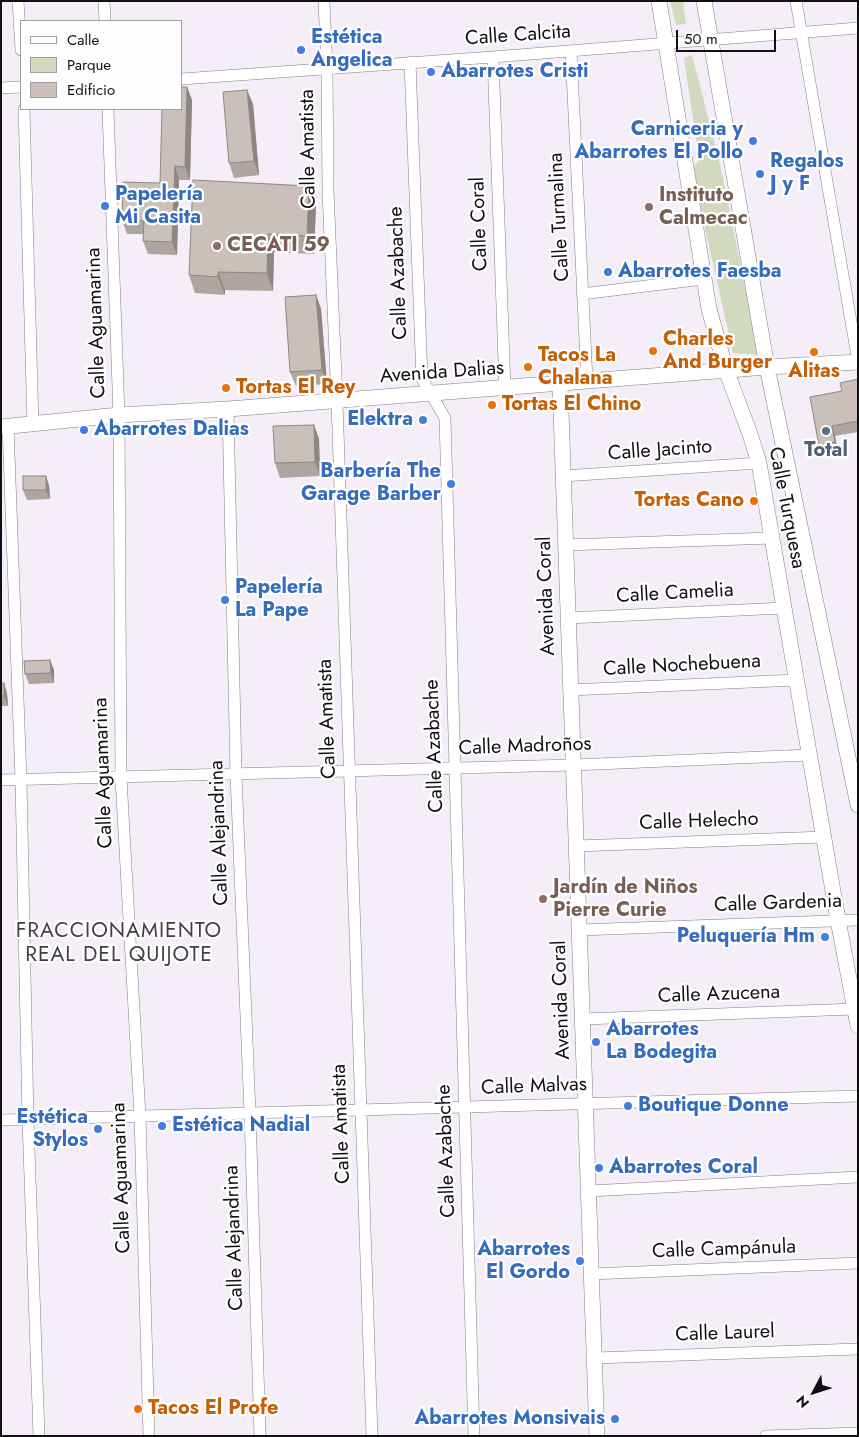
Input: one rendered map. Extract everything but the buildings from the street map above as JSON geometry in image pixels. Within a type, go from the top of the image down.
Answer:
[{"type":"street","points":[[18,1],[20,34]]},
{"type":"street","points":[[104,1],[105,20]]},
{"type":"street","name":"Calle Amatista","points":[[324,1],[327,68],[328,190],[337,401],[372,1436]]},
{"type":"street","name":"Calle Turquesa","points":[[659,1],[710,310],[726,370],[759,463],[858,1026]]},
{"type":"street","name":"Calle Turquesa","points":[[704,1],[767,367],[853,753],[858,805]]},
{"type":"street","points":[[796,1],[858,362]]},
{"type":"street","name":"Calle Calcita","points":[[182,79],[666,44],[858,28]]},
{"type":"street","name":"Calle Turmalina","points":[[571,51],[587,381]]},
{"type":"street","name":"Calle Coral","points":[[493,57],[505,389]]},
{"type":"street","name":"Calle Azabache","points":[[410,62],[422,379],[445,418],[474,1436]]},
{"type":"street","points":[[1,88],[20,87]]},
{"type":"street","points":[[24,110],[33,425]]},
{"type":"street","name":"Calle Aguamarina","points":[[108,110],[119,415],[121,778],[140,1116],[149,1436]]},
{"type":"street","points":[[582,294],[704,280]]},
{"type":"street","name":"Avenida Dalias","points":[[5,426],[33,425],[119,415],[228,410],[726,370],[858,362]]},
{"type":"street","name":"Avenida Coral","points":[[560,383],[597,1436]]},
{"type":"street","name":"Calle Alejandrina","points":[[228,410],[236,775],[250,1113],[260,1436]]},
{"type":"street","points":[[5,426],[21,780],[28,1120],[39,1436]]},
{"type":"street","name":"Calle Jacinto","points":[[563,476],[759,463]]},
{"type":"street","points":[[565,545],[772,538]]},
{"type":"street","name":"Calle Camelia","points":[[568,618],[784,608]]},
{"type":"street","name":"Calle Nochebuena","points":[[570,690],[796,680]]},
{"type":"street","name":"Calle Madroños","points":[[1,780],[349,772],[809,755]]},
{"type":"street","name":"Calle Helecho","points":[[576,846],[824,836]]},
{"type":"street","name":"Calle Gardenia","points":[[579,930],[858,920]]},
{"type":"street","name":"Calle Azucena","points":[[583,1018],[855,1009]]},
{"type":"street","name":"Calle Malvas","points":[[1,1120],[858,1096]]},
{"type":"street","points":[[589,1191],[858,1177]]},
{"type":"street","name":"Calle Campánula","points":[[591,1274],[858,1263]]},
{"type":"street","name":"Calle Laurel","points":[[594,1358],[858,1348]]},
{"type":"street","points":[[766,1436],[858,1433]]},
{"type":"green space","points":[[670,1],[683,1],[686,24],[676,25]]},
{"type":"green space","points":[[692,55],[720,164],[759,355],[733,353],[692,170],[699,160],[684,58]]},
{"type":"place","name":"Estética Angelica","points":[[301,50]]},
{"type":"place","name":"Abarrotes Cristi","points":[[431,72]]},
{"type":"place","name":"Carniceria y Abarrotes El Pollo","points":[[753,141]]},
{"type":"place","name":"Regalos J y F","points":[[760,174]]},
{"type":"place","name":"Papelería Mi Casita","points":[[105,206]]},
{"type":"place","name":"Instituto Calmecac","points":[[649,207]]},
{"type":"place","name":"CECATI 59","points":[[217,246]]},
{"type":"place","name":"Abarrotes Faesba","points":[[608,272]]},
{"type":"place","name":"Charles And Burger","points":[[653,351]]},
{"type":"place","name":"Alitas","points":[[814,352]]},
{"type":"place","name":"Tacos La Chalana","points":[[528,367]]},
{"type":"place","name":"Tortas El Rey","points":[[226,388]]},
{"type":"place","name":"Tortas El Chino","points":[[492,405]]},
{"type":"place","name":"Elektra","points":[[423,420]]},
{"type":"place","name":"Abarrotes Dalias","points":[[84,430]]},
{"type":"place","name":"Total","points":[[826,431]]},
{"type":"place","name":"Barbería The Garage Barber","points":[[451,484]]},
{"type":"place","name":"Tortas Cano","points":[[754,501]]},
{"type":"place","name":"Papelería La Pape","points":[[225,600]]},
{"type":"place","name":"Jardín de Niños Pierre Curie","points":[[543,899]]},
{"type":"place","name":"Peluquería Hm","points":[[825,937]]},
{"type":"place","name":"Abarrotes La Bodegita","points":[[596,1042]]},
{"type":"place","name":"Boutique Donne","points":[[628,1106]]},
{"type":"place","name":"Estética Nadial","points":[[162,1126]]},
{"type":"place","name":"Estética Stylos","points":[[98,1129]]},
{"type":"place","name":"Abarrotes Coral","points":[[599,1168]]},
{"type":"place","name":"Abarrotes El Gordo","points":[[580,1261]]},
{"type":"place","name":"Tacos El Profe","points":[[138,1409]]},
{"type":"place","name":"Abarrotes Monsivais","points":[[615,1419]]},
{"type":"district","name":"FRACCIONAMIENTO REAL DEL QUIJOTE","points":[[119,944]]}]
